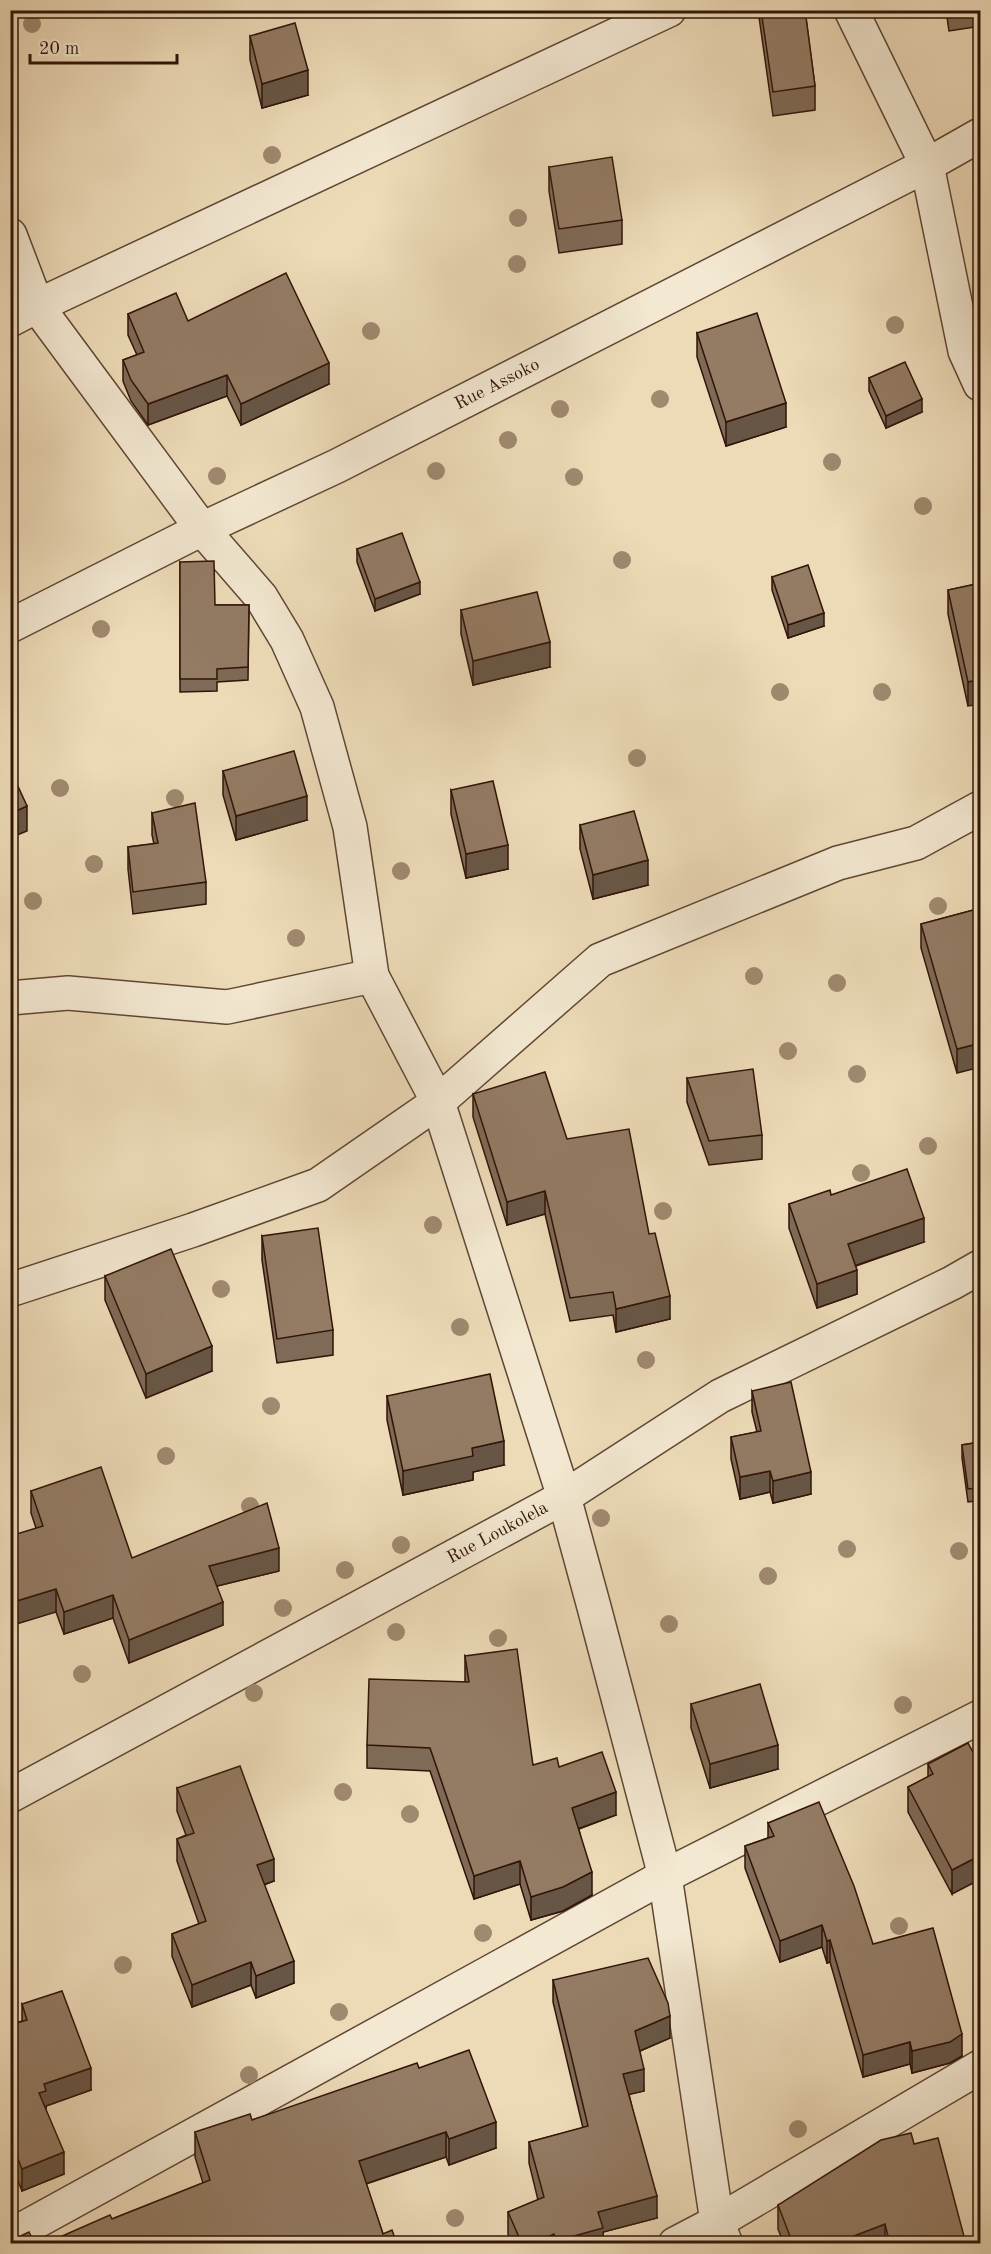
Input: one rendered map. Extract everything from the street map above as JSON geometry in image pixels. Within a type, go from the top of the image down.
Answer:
[{"type":"street","points":[[24,313],[669,10]]},
{"type":"street","points":[[851,10],[927,165],[981,384]]},
{"type":"street","name":"Rue Assoko","points":[[10,626],[202,529],[348,461],[927,165],[981,135]]},
{"type":"street","points":[[10,235],[24,313],[261,597],[287,640],[317,707],[350,827],[372,976],[438,1102],[564,1497],[664,1876],[722,2233]]},
{"type":"street","points":[[10,1290],[193,1230],[318,1185],[438,1102],[600,960],[838,862],[916,843],[981,808]]},
{"type":"street","points":[[10,998],[68,993],[227,1007],[372,976]]},
{"type":"street","name":"Rue Loukolela","points":[[10,1796],[564,1497],[720,1396],[981,1267]]},
{"type":"street","points":[[10,2236],[664,1876],[981,1717]]},
{"type":"street","points":[[675,2244],[722,2233],[981,2067]]},
{"type":"building","points":[[761,10],[805,10],[815,86],[773,92]]},
{"type":"building","points":[[295,23],[308,70],[262,84],[250,36]]},
{"type":"building","points":[[612,157],[622,220],[559,229],[549,167]]},
{"type":"building","points":[[286,273],[329,363],[241,404],[227,375],[148,404],[131,380],[123,360],[144,352],[128,314],[176,293],[188,321]]},
{"type":"building","points":[[757,313],[786,403],[726,422],[697,333]]},
{"type":"building","points":[[905,362],[922,399],[886,416],[869,378]]},
{"type":"building","points":[[402,533],[420,582],[375,599],[357,549]]},
{"type":"building","points":[[214,561],[215,605],[249,605],[248,667],[217,669],[217,679],[180,679],[180,562]]},
{"type":"building","points":[[808,565],[824,613],[788,625],[772,577]]},
{"type":"building","points":[[981,583],[981,679],[968,682],[948,590]]},
{"type":"building","points":[[537,592],[550,642],[473,661],[461,610]]},
{"type":"building","points":[[294,751],[307,796],[236,816],[223,771]]},
{"type":"building","points":[[10,769],[27,806],[10,814]]},
{"type":"building","points":[[493,781],[508,845],[466,854],[451,790]]},
{"type":"building","points":[[195,803],[206,882],[133,892],[128,847],[158,843],[152,813]]},
{"type":"building","points":[[634,811],[648,860],[593,875],[580,825]]},
{"type":"building","points":[[981,908],[981,1043],[957,1049],[921,924]]},
{"type":"building","points":[[753,1069],[762,1135],[709,1141],[687,1078]]},
{"type":"building","points":[[545,1072],[567,1139],[629,1129],[649,1234],[655,1233],[670,1296],[616,1309],[613,1292],[570,1298],[545,1191],[507,1202],[473,1094]]},
{"type":"building","points":[[907,1169],[924,1218],[848,1244],[857,1270],[817,1284],[789,1204],[830,1190],[831,1195]]},
{"type":"building","points":[[318,1228],[333,1330],[277,1339],[262,1236]]},
{"type":"building","points":[[171,1249],[212,1346],[146,1374],[105,1276]]},
{"type":"building","points":[[490,1374],[504,1441],[472,1448],[473,1456],[403,1471],[387,1396]]},
{"type":"building","points":[[791,1382],[811,1472],[773,1481],[770,1471],[740,1477],[731,1437],[761,1431],[752,1391]]},
{"type":"building","points":[[981,1442],[981,1511],[976,1488],[968,1489],[962,1445]]},
{"type":"building","points":[[101,1467],[132,1558],[267,1503],[279,1548],[209,1566],[223,1602],[129,1640],[113,1595],[64,1612],[56,1589],[10,1603],[10,1536],[43,1526],[31,1491]]},
{"type":"building","points":[[517,1649],[533,1765],[557,1758],[559,1767],[602,1752],[616,1792],[572,1808],[592,1872],[563,1887],[531,1897],[520,1861],[474,1876],[430,1748],[367,1745],[369,1679],[469,1682],[465,1656]]},
{"type":"building","points":[[760,1684],[778,1745],[710,1764],[691,1704]]},
{"type":"building","points":[[968,1743],[981,1767],[981,1855],[952,1870],[908,1787],[933,1774],[928,1764]]},
{"type":"building","points":[[240,1766],[274,1859],[257,1865],[294,1961],[256,1976],[251,1962],[192,1985],[172,1934],[206,1921],[177,1839],[194,1833],[177,1788]]},
{"type":"building","points":[[819,1802],[854,1886],[873,1944],[933,1928],[962,2034],[950,2042],[912,2051],[910,2042],[863,2055],[830,1940],[827,1941],[822,1925],[780,1941],[745,1846],[774,1836],[768,1823]]},
{"type":"building","points":[[648,1958],[668,2003],[670,2016],[635,2031],[644,2069],[623,2074],[657,2196],[598,2212],[603,2228],[556,2241],[554,2234],[531,2244],[522,2244],[508,2212],[544,2197],[529,2142],[588,2126],[553,1980]]},
{"type":"building","points":[[62,1991],[91,2068],[44,2084],[46,2091],[39,2093],[64,2152],[22,2169],[10,2139],[10,2025],[27,2020],[22,2004]]},
{"type":"building","points":[[469,2050],[496,2122],[449,2139],[446,2132],[359,2161],[383,2234],[392,2230],[397,2244],[44,2244],[110,2215],[112,2219],[210,2180],[195,2132],[250,2114],[252,2120],[417,2063],[419,2068]]},
{"type":"building","points":[[911,2133],[914,2144],[938,2138],[966,2244],[890,2244],[885,2224],[833,2244],[793,2244],[778,2205],[881,2140]]},
{"type":"building","points":[[29,2232],[35,2244],[10,2244],[10,2241]]}]
